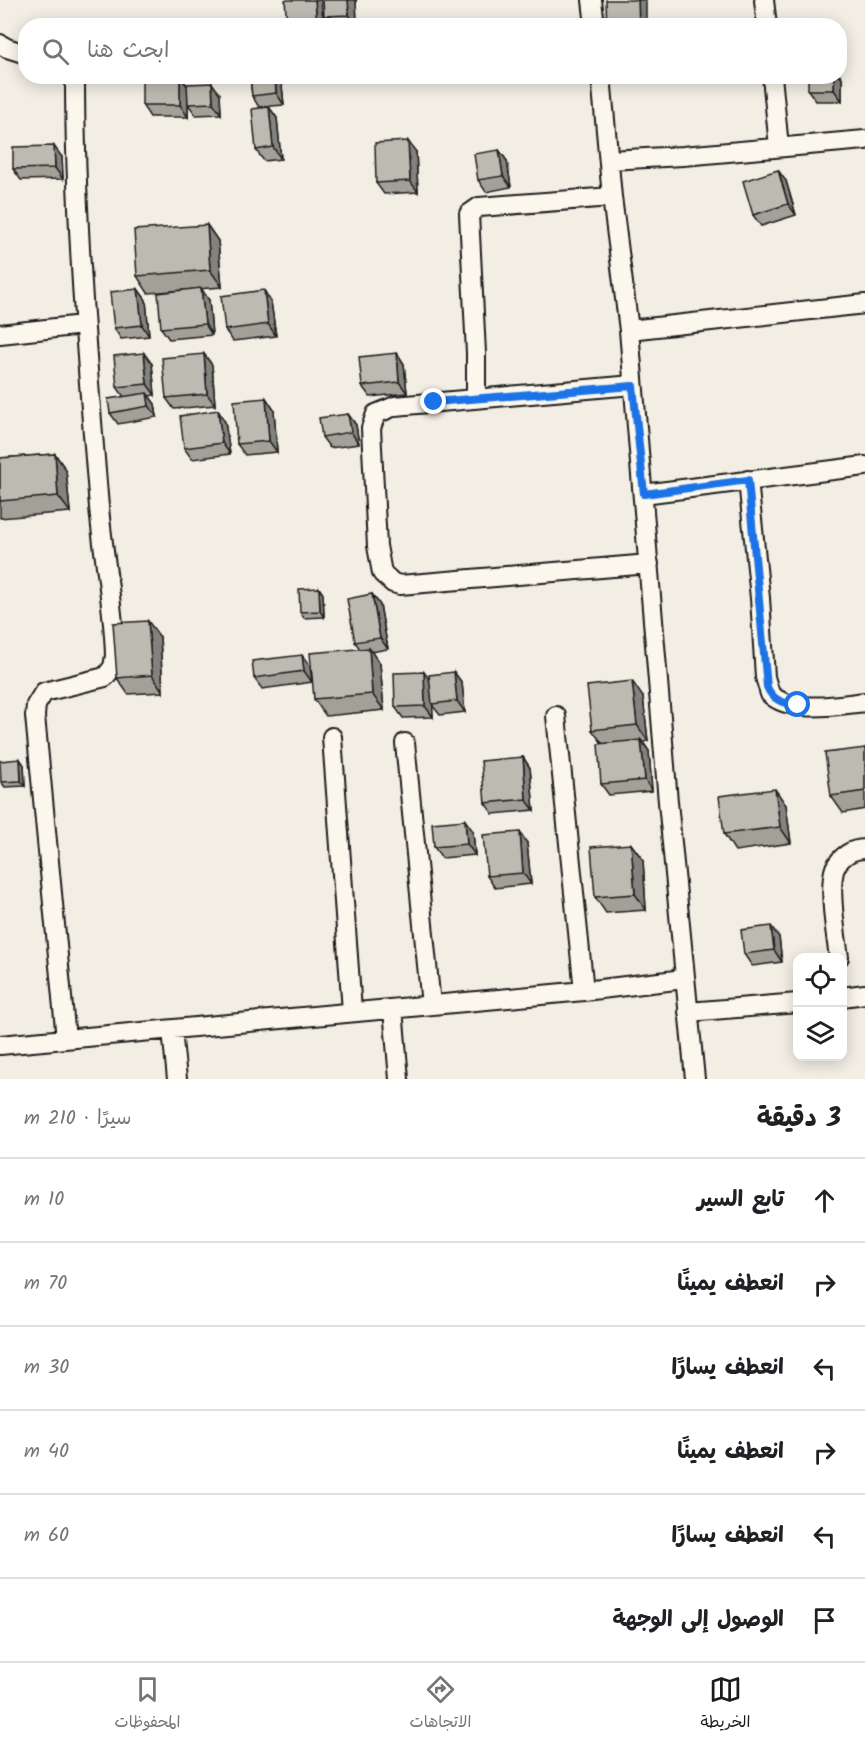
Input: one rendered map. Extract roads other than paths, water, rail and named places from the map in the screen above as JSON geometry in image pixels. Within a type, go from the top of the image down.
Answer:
[{"type":"street","points":[[592,0],[594,18]]},
{"type":"street","points":[[764,0],[766,18]]},
{"type":"street","points":[[0,44],[18,51]]},
{"type":"street","points":[[66,1039],[41,790],[36,705],[44,692],[105,677],[113,667],[115,656],[83,326],[75,140],[75,84]]},
{"type":"street","points":[[602,84],[644,494],[684,979],[695,1079]]},
{"type":"street","points":[[773,84],[778,147]]},
{"type":"street","points":[[609,160],[865,140]]},
{"type":"street","points":[[476,398],[469,214],[479,207],[612,197]]},
{"type":"street","points":[[628,330],[865,304]]},
{"type":"street","points":[[0,334],[83,326]]},
{"type":"street","points":[[633,386],[395,406],[376,414],[372,422],[376,546],[382,573],[387,579],[400,585],[649,564]]},
{"type":"street","points":[[644,494],[865,466]]},
{"type":"street","points":[[748,480],[760,598],[765,677],[770,694],[784,703],[798,705],[824,707],[865,702]]},
{"type":"street","points":[[556,716],[584,991]]},
{"type":"street","points":[[332,737],[352,1011]]},
{"type":"street","points":[[405,742],[431,1005]]},
{"type":"street","points":[[839,953],[833,880],[835,869],[848,853],[856,849],[865,849]]},
{"type":"street","points":[[0,1045],[584,991],[684,979]]},
{"type":"street","points":[[847,996],[865,994]]},
{"type":"street","points":[[688,1012],[793,1003]]},
{"type":"street","points":[[393,1009],[399,1079]]},
{"type":"street","points":[[172,1030],[177,1079]]}]
